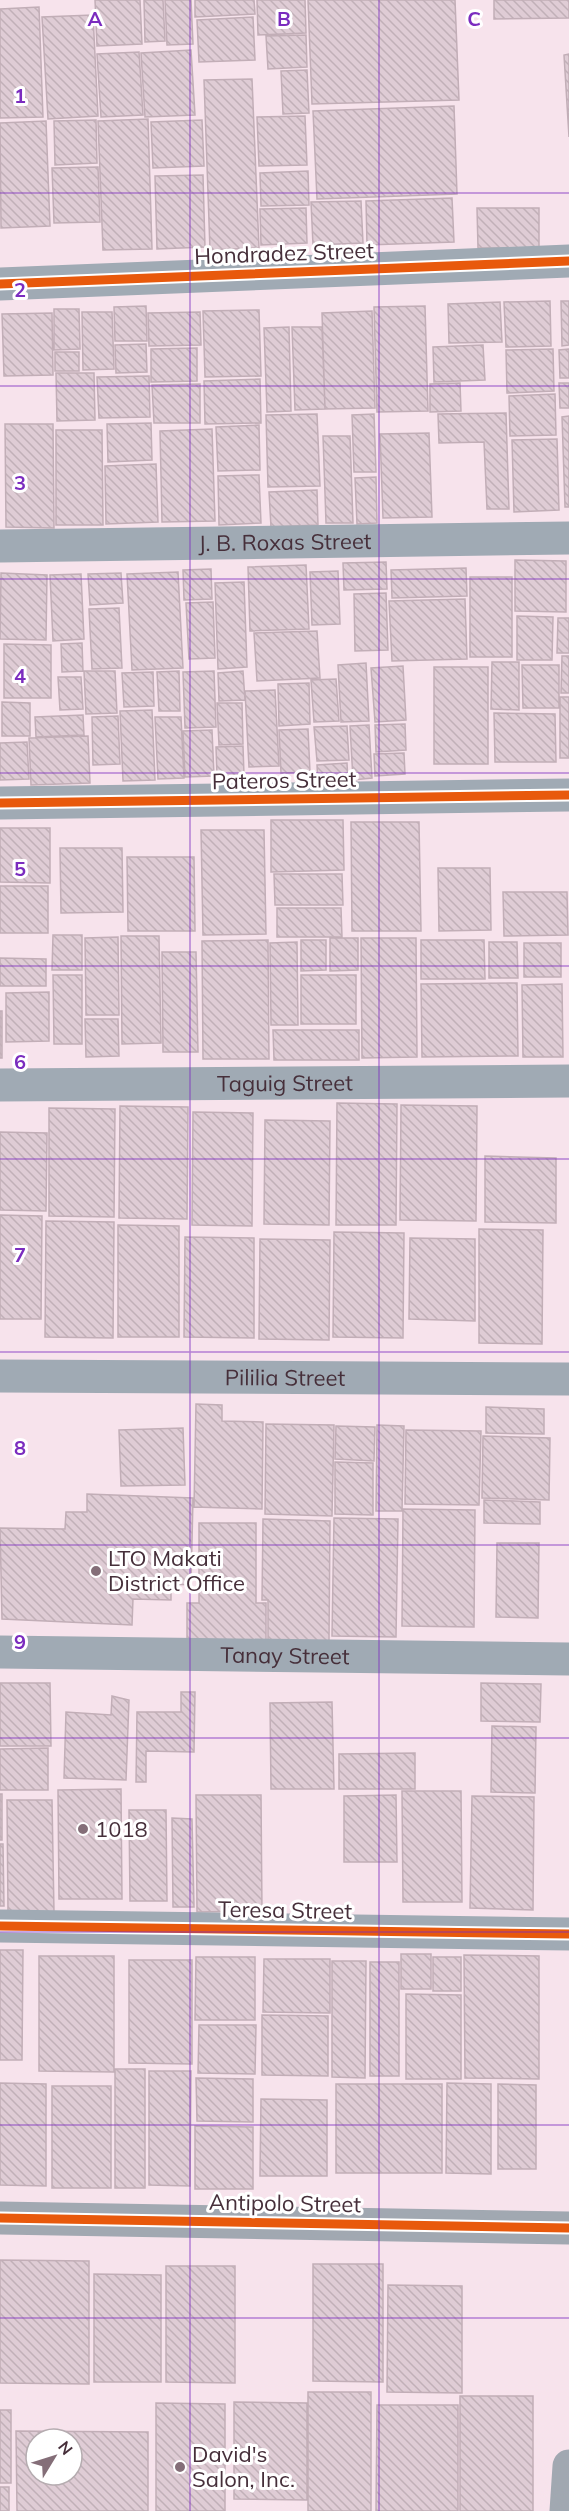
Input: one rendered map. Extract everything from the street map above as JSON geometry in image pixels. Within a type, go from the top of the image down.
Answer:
[{"type":"street","name":"Hondradez Street","points":[[0,284],[569,261]]},
{"type":"street","name":"J. B. Roxas Street","points":[[0,546],[569,538]]},
{"type":"street","name":"Pateros Street","points":[[0,804],[569,795]]},
{"type":"street","name":"Taguig Street","points":[[0,1085],[569,1081]]},
{"type":"street","name":"Pililia Street","points":[[0,1376],[569,1379]]},
{"type":"street","name":"Tanay Street","points":[[0,1652],[569,1659]]},
{"type":"street","name":"Teresa Street","points":[[0,1926],[569,1934]]},
{"type":"street","name":"Antipolo Street","points":[[0,2218],[569,2228]]},
{"type":"street","points":[[566,2511],[569,2466]]},
{"type":"building","points":[[95,0],[140,0],[142,44],[97,46]]},
{"type":"building","points":[[144,0],[163,0],[165,41],[145,42]]},
{"type":"building","points":[[165,0],[191,0],[193,44],[167,45]]},
{"type":"building","points":[[195,0],[254,0],[255,14],[195,17]]},
{"type":"building","points":[[257,0],[305,0],[306,33],[258,35]]},
{"type":"building","points":[[308,0],[455,0],[459,100],[312,104]]},
{"type":"building","points":[[494,0],[569,0],[569,18],[494,19]]},
{"type":"building","points":[[39,7],[43,117],[0,118],[0,9]]},
{"type":"building","points":[[93,15],[98,116],[48,119],[42,17]]},
{"type":"building","points":[[253,17],[255,60],[199,62],[197,20]]},
{"type":"building","points":[[306,35],[307,67],[268,69],[266,36]]},
{"type":"building","points":[[191,50],[195,115],[145,117],[141,53]]},
{"type":"building","points":[[139,52],[143,115],[101,117],[97,54]]},
{"type":"building","points":[[569,54],[569,137],[564,55]]},
{"type":"building","points":[[307,70],[309,113],[283,114],[281,71]]},
{"type":"building","points":[[252,79],[259,248],[210,250],[204,80]]},
{"type":"building","points":[[454,106],[457,194],[317,199],[313,111]]},
{"type":"building","points":[[305,116],[307,165],[259,166],[257,117]]},
{"type":"building","points":[[148,119],[152,249],[103,250],[98,121]]},
{"type":"building","points":[[96,120],[97,163],[55,165],[54,121]]},
{"type":"building","points":[[202,120],[204,166],[153,168],[151,122]]},
{"type":"building","points":[[46,121],[50,226],[1,228],[0,123]]},
{"type":"building","points":[[98,167],[100,222],[54,223],[52,168]]},
{"type":"building","points":[[308,171],[309,205],[261,206],[260,173]]},
{"type":"building","points":[[203,175],[205,247],[157,249],[155,176]]},
{"type":"building","points":[[452,198],[454,242],[367,245],[366,201]]},
{"type":"building","points":[[361,201],[363,243],[313,245],[311,202]]},
{"type":"building","points":[[306,208],[307,243],[261,245],[260,209]]},
{"type":"building","points":[[477,208],[539,208],[539,248],[478,248]]},
{"type":"building","points":[[550,301],[551,346],[506,347],[504,302]]},
{"type":"building","points":[[561,301],[569,301],[569,345],[562,346]]},
{"type":"building","points":[[500,302],[502,342],[449,343],[448,304]]},
{"type":"building","points":[[146,306],[147,341],[115,341],[114,307]]},
{"type":"building","points":[[425,306],[428,411],[377,412],[374,307]]},
{"type":"building","points":[[54,309],[79,309],[80,349],[54,350]]},
{"type":"building","points":[[259,310],[261,376],[205,377],[203,311]]},
{"type":"building","points":[[372,311],[375,408],[325,409],[322,313]]},
{"type":"building","points":[[82,312],[112,312],[114,369],[83,370]]},
{"type":"building","points":[[200,312],[201,345],[149,346],[148,313]]},
{"type":"building","points":[[52,313],[53,375],[4,376],[2,314]]},
{"type":"building","points":[[289,327],[291,411],[267,412],[264,328]]},
{"type":"building","points":[[292,327],[322,327],[325,409],[295,410]]},
{"type":"building","points":[[146,344],[147,372],[116,373],[115,345]]},
{"type":"building","points":[[483,345],[485,380],[434,382],[433,347]]},
{"type":"building","points":[[197,348],[197,381],[151,382],[151,349]]},
{"type":"building","points":[[553,349],[554,391],[507,393],[506,350]]},
{"type":"building","points":[[569,349],[569,378],[560,378],[559,350]]},
{"type":"building","points":[[55,352],[79,352],[79,371],[55,371]]},
{"type":"building","points":[[56,373],[94,373],[95,420],[57,421]]},
{"type":"building","points":[[149,376],[150,417],[99,418],[97,377]]},
{"type":"building","points":[[260,379],[261,423],[205,424],[204,381]]},
{"type":"building","points":[[460,383],[461,411],[430,412],[430,384]]},
{"type":"building","points":[[559,383],[569,383],[569,408],[560,408]]},
{"type":"building","points":[[200,384],[200,423],[154,423],[152,385]]},
{"type":"building","points":[[555,394],[556,435],[510,436],[509,396]]},
{"type":"building","points":[[506,413],[509,509],[487,509],[484,442],[439,443],[438,414]]},
{"type":"building","points":[[317,414],[320,486],[268,487],[266,415]]},
{"type":"building","points":[[374,414],[376,472],[354,472],[352,415]]},
{"type":"building","points":[[569,416],[569,507],[565,507],[562,417]]},
{"type":"building","points":[[151,423],[152,460],[108,462],[107,424]]},
{"type":"building","points":[[5,424],[53,424],[54,528],[6,527]]},
{"type":"building","points":[[259,425],[260,470],[218,471],[216,427]]},
{"type":"building","points":[[212,429],[215,521],[162,522],[160,431]]},
{"type":"building","points":[[56,430],[102,430],[103,525],[56,525]]},
{"type":"building","points":[[429,433],[432,517],[383,518],[380,434]]},
{"type":"building","points":[[323,436],[350,436],[353,523],[326,523]]},
{"type":"building","points":[[557,439],[559,510],[514,512],[512,440]]},
{"type":"building","points":[[156,464],[158,522],[106,524],[105,466]]},
{"type":"building","points":[[259,475],[261,523],[219,525],[218,476]]},
{"type":"building","points":[[376,477],[377,523],[357,524],[355,478]]},
{"type":"building","points":[[317,490],[318,525],[271,527],[269,492]]},
{"type":"building","points":[[515,560],[566,561],[566,612],[515,611]]},
{"type":"building","points":[[386,562],[387,589],[344,590],[343,563]]},
{"type":"building","points":[[306,565],[309,629],[250,631],[248,567]]},
{"type":"building","points":[[466,568],[467,596],[392,598],[391,570]]},
{"type":"building","points":[[211,569],[212,599],[184,600],[183,570]]},
{"type":"building","points":[[338,571],[340,624],[312,625],[310,572]]},
{"type":"building","points":[[178,572],[183,668],[132,670],[127,574]]},
{"type":"building","points":[[1,573],[47,575],[46,640],[0,639]]},
{"type":"building","points":[[121,573],[123,603],[90,605],[88,574]]},
{"type":"building","points":[[81,574],[84,639],[53,641],[50,575]]},
{"type":"building","points":[[470,577],[512,577],[512,657],[470,657]]},
{"type":"building","points":[[244,582],[247,667],[218,669],[215,583]]},
{"type":"building","points":[[386,593],[388,650],[355,651],[354,594]]},
{"type":"building","points":[[465,599],[467,659],[392,661],[389,601]]},
{"type":"building","points":[[213,602],[215,658],[189,659],[186,603]]},
{"type":"building","points":[[119,608],[122,668],[92,669],[89,609]]},
{"type":"building","points":[[517,616],[553,617],[552,660],[517,660]]},
{"type":"building","points":[[558,618],[569,618],[569,653],[557,653]]},
{"type":"building","points":[[317,631],[320,678],[257,681],[254,633]]},
{"type":"building","points":[[82,643],[83,671],[62,672],[61,644]]},
{"type":"building","points":[[4,644],[51,645],[51,698],[4,698]]},
{"type":"building","points":[[562,656],[569,656],[569,693],[561,693]]},
{"type":"building","points":[[492,662],[519,662],[519,710],[491,709]]},
{"type":"building","points":[[366,663],[369,721],[341,722],[338,665]]},
{"type":"building","points":[[522,665],[559,665],[559,708],[523,708]]},
{"type":"building","points":[[403,666],[406,720],[375,722],[371,668]]},
{"type":"building","points":[[434,667],[488,667],[488,764],[434,764]]},
{"type":"building","points":[[84,671],[115,671],[117,713],[86,714]]},
{"type":"building","points":[[179,671],[180,711],[159,711],[157,672]]},
{"type":"building","points":[[214,671],[216,727],[185,728],[183,672]]},
{"type":"building","points":[[243,671],[245,700],[219,701],[218,673]]},
{"type":"building","points":[[153,672],[154,706],[124,707],[122,673]]},
{"type":"building","points":[[58,677],[81,677],[83,709],[60,710]]},
{"type":"building","points":[[336,679],[339,721],[314,722],[311,680]]},
{"type":"building","points":[[309,683],[310,724],[279,726],[278,684]]},
{"type":"building","points":[[275,690],[279,766],[249,767],[245,691]]},
{"type":"building","points":[[560,697],[569,697],[569,758],[560,758]]},
{"type":"building","points":[[2,702],[30,703],[30,736],[2,736]]},
{"type":"building","points":[[217,703],[242,703],[243,744],[219,745]]},
{"type":"building","points":[[152,710],[155,780],[123,781],[120,711]]},
{"type":"building","points":[[494,713],[555,714],[556,762],[495,762]]},
{"type":"building","points":[[83,715],[84,735],[36,737],[35,717]]},
{"type":"building","points":[[118,716],[120,764],[93,765],[92,717]]},
{"type":"building","points":[[155,717],[181,717],[184,778],[158,779]]},
{"type":"building","points":[[405,724],[406,750],[376,752],[375,725]]},
{"type":"building","points":[[369,725],[372,778],[353,780],[350,726]]},
{"type":"building","points":[[347,726],[349,760],[317,761],[314,727]]},
{"type":"building","points":[[308,729],[310,772],[281,773],[279,730]]},
{"type":"building","points":[[212,730],[214,776],[185,777],[183,731]]},
{"type":"building","points":[[88,736],[90,783],[31,785],[29,738]]},
{"type":"building","points":[[27,742],[29,779],[0,780],[0,743]]},
{"type":"building","points":[[243,746],[244,775],[217,776],[216,747]]},
{"type":"building","points":[[404,753],[405,774],[375,776],[374,754]]},
{"type":"building","points":[[347,763],[348,782],[318,784],[317,765]]},
{"type":"building","points":[[271,820],[343,820],[344,870],[271,872]]},
{"type":"building","points":[[351,822],[419,822],[421,931],[352,931]]},
{"type":"building","points":[[0,828],[50,828],[50,883],[0,882]]},
{"type":"building","points":[[201,830],[264,830],[266,934],[203,935]]},
{"type":"building","points":[[60,848],[122,848],[123,912],[61,913]]},
{"type":"building","points":[[127,857],[194,857],[195,931],[128,931]]},
{"type":"building","points":[[438,868],[490,868],[491,930],[439,931]]},
{"type":"building","points":[[274,874],[342,874],[343,905],[275,905]]},
{"type":"building","points":[[0,886],[48,886],[48,933],[0,933]]},
{"type":"building","points":[[503,892],[567,892],[568,935],[504,936]]},
{"type":"building","points":[[277,908],[341,908],[342,937],[277,937]]},
{"type":"building","points":[[53,935],[82,935],[82,970],[52,970]]},
{"type":"building","points":[[121,936],[159,936],[161,1043],[122,1044]]},
{"type":"building","points":[[118,937],[119,1015],[86,1015],[85,938]]},
{"type":"building","points":[[330,938],[358,938],[358,970],[330,971]]},
{"type":"building","points":[[361,938],[416,938],[417,1057],[362,1058]]},
{"type":"building","points":[[268,940],[269,1059],[203,1059],[202,941]]},
{"type":"building","points":[[301,940],[326,940],[326,970],[301,971]]},
{"type":"building","points":[[421,940],[484,940],[485,979],[421,979]]},
{"type":"building","points":[[297,942],[298,1025],[271,1025],[270,943]]},
{"type":"building","points":[[489,942],[517,942],[518,978],[489,978]]},
{"type":"building","points":[[524,943],[561,943],[561,977],[524,977]]},
{"type":"building","points":[[162,952],[196,952],[198,1052],[163,1052]]},
{"type":"building","points":[[0,958],[46,959],[46,986],[0,986]]},
{"type":"building","points":[[53,975],[82,975],[82,1044],[54,1044]]},
{"type":"building","points":[[301,975],[356,975],[356,1024],[301,1024]]},
{"type":"building","points":[[517,983],[518,1056],[422,1057],[421,984]]},
{"type":"building","points":[[562,984],[563,1057],[523,1057],[522,985]]},
{"type":"building","points":[[49,992],[49,1041],[6,1042],[6,993]]},
{"type":"building","points":[[0,1011],[2,1011],[2,1058],[0,1058]]},
{"type":"building","points":[[85,1019],[118,1019],[119,1056],[86,1057]]},
{"type":"building","points":[[273,1030],[359,1030],[359,1060],[274,1060]]},
{"type":"building","points":[[337,1103],[397,1104],[396,1225],[336,1225]]},
{"type":"building","points":[[401,1105],[477,1106],[476,1221],[400,1220]]},
{"type":"building","points":[[120,1106],[188,1107],[187,1219],[119,1218]]},
{"type":"building","points":[[49,1108],[115,1109],[114,1217],[49,1216]]},
{"type":"building","points":[[193,1112],[253,1113],[252,1226],[192,1225]]},
{"type":"building","points":[[265,1120],[330,1121],[329,1225],[264,1224]]},
{"type":"building","points":[[0,1132],[47,1133],[46,1211],[0,1210]]},
{"type":"building","points":[[485,1156],[556,1158],[556,1223],[485,1222]]},
{"type":"building","points":[[0,1215],[42,1216],[41,1319],[0,1319]]},
{"type":"building","points":[[46,1221],[114,1222],[113,1338],[45,1337]]},
{"type":"building","points":[[118,1225],[179,1226],[179,1337],[118,1337]]},
{"type":"building","points":[[479,1229],[543,1230],[542,1344],[479,1343]]},
{"type":"building","points":[[334,1232],[404,1233],[403,1338],[333,1337]]},
{"type":"building","points":[[185,1237],[254,1238],[254,1338],[184,1337]]},
{"type":"building","points":[[410,1238],[475,1239],[475,1321],[409,1319]]},
{"type":"building","points":[[260,1239],[330,1240],[329,1340],[259,1339]]},
{"type":"building","points":[[196,1404],[222,1405],[222,1421],[263,1422],[262,1509],[194,1507]]},
{"type":"building","points":[[486,1407],[544,1409],[544,1434],[486,1433]]},
{"type":"building","points":[[266,1424],[334,1425],[332,1516],[265,1514]]},
{"type":"building","points":[[377,1425],[404,1426],[402,1511],[376,1511]]},
{"type":"building","points":[[336,1426],[375,1427],[374,1461],[335,1459]]},
{"type":"building","points":[[183,1428],[185,1485],[121,1486],[119,1430]]},
{"type":"building","points":[[406,1430],[481,1431],[479,1505],[405,1504]]},
{"type":"building","points":[[483,1436],[550,1438],[549,1500],[482,1498]]},
{"type":"building","points":[[335,1462],[373,1463],[373,1515],[335,1514]]},
{"type":"building","name":"LTO Makati District Office","points":[[87,1494],[193,1498],[191,1585],[171,1584],[171,1600],[133,1599],[132,1625],[2,1619],[0,1528],[65,1529],[66,1512],[87,1512]]},
{"type":"building","points":[[484,1500],[540,1502],[540,1524],[484,1523]]},
{"type":"building","points":[[403,1509],[475,1510],[474,1627],[402,1626]]},
{"type":"building","points":[[334,1518],[398,1519],[396,1637],[332,1636]]},
{"type":"building","points":[[263,1519],[330,1521],[329,1642],[268,1641],[268,1600],[262,1600]]},
{"type":"building","points":[[199,1523],[256,1523],[256,1603],[266,1603],[266,1645],[187,1645],[187,1603],[199,1603]]},
{"type":"building","points":[[497,1543],[539,1543],[538,1618],[496,1617]]},
{"type":"building","points":[[0,1683],[50,1683],[51,1746],[0,1746]]},
{"type":"building","points":[[481,1683],[541,1684],[540,1722],[481,1721]]},
{"type":"building","points":[[181,1692],[195,1692],[194,1752],[146,1751],[146,1782],[136,1782],[137,1712],[181,1712]]},
{"type":"building","points":[[112,1696],[129,1700],[126,1780],[64,1778],[66,1712],[111,1715]]},
{"type":"building","points":[[332,1702],[334,1789],[271,1789],[270,1703]]},
{"type":"building","points":[[492,1726],[536,1727],[535,1793],[491,1792]]},
{"type":"building","points":[[48,1748],[48,1790],[0,1790],[0,1749]]},
{"type":"building","points":[[415,1753],[415,1789],[339,1789],[339,1754]]},
{"type":"building","points":[[121,1789],[122,1899],[59,1899],[58,1790]]},
{"type":"building","points":[[402,1791],[461,1791],[462,1902],[403,1902]]},
{"type":"building","points":[[0,1794],[2,1794],[2,1840],[0,1840]]},
{"type":"building","points":[[196,1795],[261,1795],[262,1911],[197,1912]]},
{"type":"building","points":[[396,1795],[397,1862],[344,1862],[344,1796]]},
{"type":"building","points":[[472,1796],[534,1797],[533,1910],[470,1908]]},
{"type":"building","points":[[7,1800],[52,1800],[54,1912],[8,1912]]},
{"type":"building","points":[[129,1810],[166,1810],[167,1901],[130,1901]]},
{"type":"building","points":[[172,1818],[192,1819],[194,1907],[173,1907]]},
{"type":"building","points":[[0,1844],[3,1844],[4,1906],[0,1906]]},
{"type":"building","points":[[0,1950],[23,1950],[22,2060],[0,2060]]},
{"type":"building","points":[[401,1954],[431,1954],[431,1989],[401,1989]]},
{"type":"building","points":[[464,1955],[539,1956],[539,2079],[465,2078]]},
{"type":"building","points":[[39,1956],[114,1956],[114,2072],[39,2071]]},
{"type":"building","points":[[196,1957],[255,1957],[255,2020],[195,2020]]},
{"type":"building","points":[[433,1957],[461,1957],[461,1991],[433,1991]]},
{"type":"building","points":[[264,1959],[330,1959],[330,2013],[263,2012]]},
{"type":"building","points":[[129,1960],[192,1960],[192,2064],[129,2063]]},
{"type":"building","points":[[332,1961],[366,1961],[365,2078],[332,2077]]},
{"type":"building","points":[[370,1962],[399,1962],[399,2076],[370,2076]]},
{"type":"building","points":[[406,1994],[461,1995],[461,2079],[406,2079]]},
{"type":"building","points":[[262,2015],[328,2016],[328,2076],[262,2075]]},
{"type":"building","points":[[199,2025],[256,2025],[255,2074],[198,2073]]},
{"type":"building","points":[[115,2069],[145,2069],[145,2188],[115,2188]]},
{"type":"building","points":[[149,2071],[191,2071],[190,2186],[149,2185]]},
{"type":"building","points":[[196,2078],[253,2079],[253,2122],[197,2121]]},
{"type":"building","points":[[0,2083],[46,2084],[46,2186],[0,2185]]},
{"type":"building","points":[[447,2083],[491,2084],[491,2174],[446,2173]]},
{"type":"building","points":[[336,2084],[442,2084],[442,2173],[336,2173]]},
{"type":"building","points":[[498,2084],[536,2085],[536,2169],[498,2169]]},
{"type":"building","points":[[52,2086],[111,2086],[111,2188],[52,2188]]},
{"type":"building","points":[[261,2099],[327,2100],[327,2176],[260,2176]]},
{"type":"building","points":[[195,2126],[253,2127],[253,2189],[195,2189]]},
{"type":"building","points":[[0,2260],[89,2261],[89,2384],[0,2383]]},
{"type":"building","points":[[313,2264],[383,2264],[383,2382],[313,2381]]},
{"type":"building","points":[[166,2266],[235,2266],[235,2383],[166,2382]]},
{"type":"building","points":[[94,2274],[161,2275],[161,2382],[94,2382]]},
{"type":"building","points":[[388,2285],[462,2286],[462,2393],[387,2392]]},
{"type":"building","points":[[308,2392],[371,2392],[371,2511],[308,2511]]},
{"type":"building","points":[[460,2396],[533,2396],[533,2511],[460,2511]]},
{"type":"building","points":[[234,2402],[307,2403],[307,2500],[234,2499]]},
{"type":"building","points":[[156,2403],[225,2404],[225,2511],[156,2511]]},
{"type":"building","points":[[377,2405],[458,2405],[458,2511],[376,2511]]},
{"type":"building","points":[[0,2410],[11,2410],[11,2483],[0,2483]]},
{"type":"building","points":[[16,2431],[24,2431],[24,2487],[84,2487],[84,2432],[148,2432],[148,2511],[17,2511]]},
{"type":"building","points":[[0,2487],[9,2487],[9,2511],[0,2511]]},
{"type":"cycle path","points":[[0,284],[569,261]]},
{"type":"cycle path","points":[[0,803],[569,795]]},
{"type":"cycle path","points":[[0,1926],[569,1934]]},
{"type":"cycle path","points":[[0,2218],[569,2228]]},
{"type":"place","name":"LTO Makati District Office","points":[[96,1571]]},
{"type":"place","name":"1018","points":[[83,1829]]},
{"type":"place","name":"David's Salon, Inc.","points":[[180,2467]]}]
